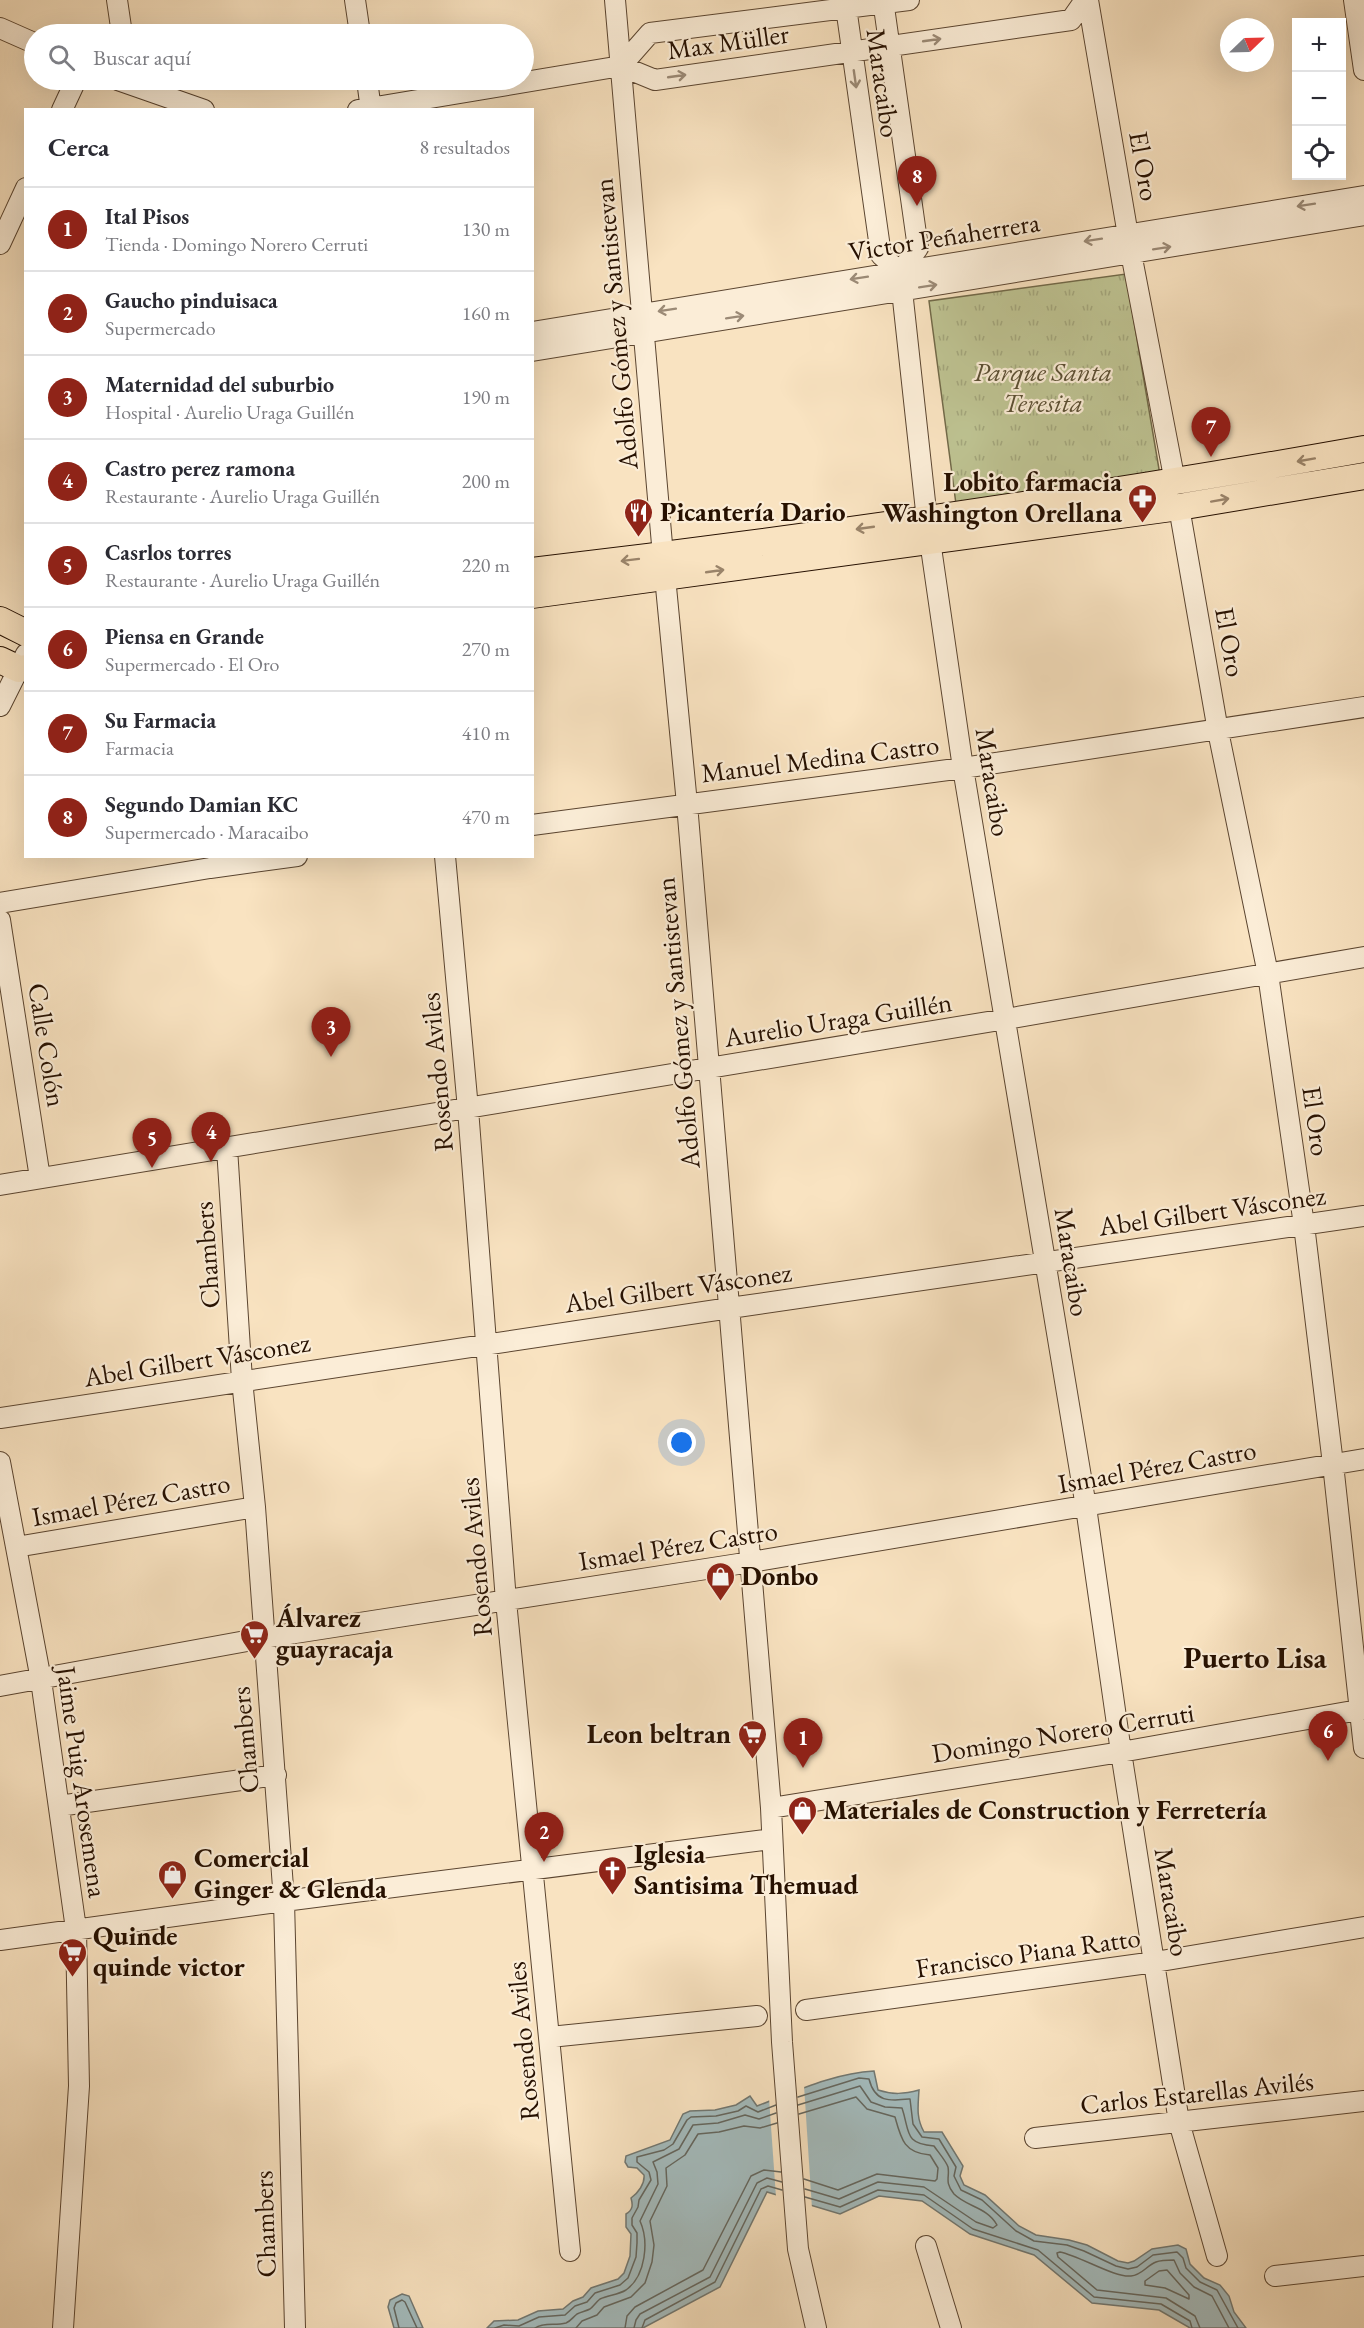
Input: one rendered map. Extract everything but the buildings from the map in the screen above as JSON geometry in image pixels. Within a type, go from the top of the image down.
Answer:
[{"type":"main road","points":[[1177,495],[1364,449]]},
{"type":"main road","points":[[534,596],[664,567],[1177,495],[1364,476]]},
{"type":"main road","points":[[534,571],[664,567]]},
{"type":"main road","points":[[0,620],[24,632]]},
{"type":"street","points":[[117,0],[121,24]]},
{"type":"street","points":[[355,0],[359,24]]},
{"type":"street","name":"Adolfo Gómez y Santistevan","points":[[615,0],[687,804],[751,1562],[771,1808],[782,2042],[798,2249],[816,2328]]},
{"type":"street","name":"Max Müller","points":[[909,0],[845,4],[650,33],[621,66],[656,80],[1071,20],[1086,0]]},
{"type":"street","name":"El Oro","points":[[1086,0],[1218,731],[1268,974],[1304,1225],[1364,1748]]},
{"type":"street","points":[[1354,0],[1364,70]]},
{"type":"street","name":"Maracaibo","points":[[883,2],[918,248],[902,281],[928,530],[963,768],[1086,1507],[1121,1752],[1179,2122],[1217,2256]]},
{"type":"street","name":"Maracaibo","points":[[845,4],[881,255],[902,281]]},
{"type":"street","points":[[0,28],[24,39]]},
{"type":"street","points":[[534,81],[621,66]]},
{"type":"street","points":[[63,108],[71,90]]},
{"type":"street","points":[[150,90],[199,108]]},
{"type":"street","points":[[367,90],[367,108]]},
{"type":"street","points":[[373,108],[479,90]]},
{"type":"street","points":[[0,244],[24,192]]},
{"type":"street","name":"Victor Peñaherrera","points":[[1130,244],[1364,196]]},
{"type":"street","name":"Victor Peñaherrera","points":[[534,332],[643,323],[1130,244],[1364,215]]},
{"type":"street","name":"Victor Peñaherrera","points":[[534,350],[643,323]]},
{"type":"street","points":[[0,706],[18,662]]},
{"type":"street","name":"Manuel Medina Castro","points":[[534,825],[963,768],[1364,707]]},
{"type":"street","points":[[0,903],[209,862],[268,858]]},
{"type":"street","name":"Rosendo Aviles","points":[[445,858],[468,1109],[506,1601],[570,2251]]},
{"type":"street","name":"Calle Colón","points":[[0,920],[40,1178]]},
{"type":"street","name":"Aurelio Uraga Guillén","points":[[0,1185],[709,1069],[1364,957]]},
{"type":"street","name":"Chambers","points":[[227,1148],[242,1380],[255,1507],[284,1901],[295,2328]]},
{"type":"street","name":"Abel Gilbert Vásconez","points":[[0,1418],[242,1380],[1364,1215]]},
{"type":"street","name":"Ismael Pérez Castro","points":[[0,1686],[263,1638],[751,1562],[1364,1459]]},
{"type":"street","name":"Jaime Puig Arosemena","points":[[0,1462],[41,1680],[76,1929],[80,2086],[63,2328]]},
{"type":"street","name":"Ismael Pérez Castro","points":[[16,1547],[255,1507]]},
{"type":"street","name":"Domingo Norero Cerruti","points":[[771,1808],[1121,1752],[1361,1709]]},
{"type":"street","points":[[59,1806],[276,1775]]},
{"type":"street","points":[[0,1940],[284,1901],[772,1839]]},
{"type":"street","name":"Francisco Piana Ratto","points":[[806,2010],[1155,1962],[1364,1927]]},
{"type":"street","points":[[550,2037],[757,2016]]},
{"type":"street","name":"Carlos Estarellas Avilés","points":[[1035,2138],[1364,2101]]},
{"type":"street","points":[[926,2246],[951,2328]]},
{"type":"street","points":[[1275,2276],[1364,2266]]},
{"type":"green space","name":"Parque Santa Teresita","points":[[1126,274],[1160,475],[956,504],[929,301]]},
{"type":"water","points":[[874,2071],[878,2090],[899,2093],[919,2090],[919,2117],[924,2132],[942,2132],[963,2166],[960,2176],[964,2185],[985,2195],[1019,2226],[1036,2235],[1087,2245],[1118,2261],[1128,2263],[1152,2249],[1178,2245],[1186,2249],[1190,2264],[1204,2278],[1220,2285],[1229,2296],[1234,2312],[1246,2328],[1190,2328],[1159,2310],[1092,2303],[1034,2255],[970,2234],[922,2201],[879,2196],[840,2214],[767,2192],[720,2287],[643,2328],[487,2328],[494,2321],[518,2320],[538,2311],[563,2309],[583,2297],[591,2288],[618,2279],[624,2273],[630,2256],[631,2234],[626,2227],[626,2214],[632,2207],[631,2198],[641,2188],[644,2178],[637,2168],[628,2167],[625,2162],[626,2156],[670,2140],[683,2114],[736,2105],[750,2096],[757,2106],[829,2079]]},
{"type":"water","points":[[402,2294],[409,2296],[423,2328],[394,2328],[388,2307],[390,2300]]},
{"type":"pier","points":[[804,2085],[812,2209],[776,2197],[769,2098]]},
{"type":"place","name":"Segundo Damian KC","points":[[917,206]]},
{"type":"place","name":"Su Farmacia","points":[[1211,457]]},
{"type":"place","name":"Lobito farmacia Washington Orellana","points":[[1143,524]]},
{"type":"place","name":"Picantería Dario","points":[[639,538]]},
{"type":"place","name":"Maternidad del suburbio","points":[[331,1057]]},
{"type":"place","name":"Castro perez ramona","points":[[211,1162]]},
{"type":"place","name":"Casrlos torres","points":[[152,1168]]},
{"type":"place","name":"Donbo","points":[[720,1602]]},
{"type":"place","name":"Álvarez guayracaja","points":[[255,1660]]},
{"type":"place","name":"Leon beltran","points":[[752,1760]]},
{"type":"place","name":"Piensa en Grande","points":[[1328,1761]]},
{"type":"place","name":"Ital Pisos","points":[[803,1768]]},
{"type":"place","name":"Materiales de Construction y Ferretería","points":[[802,1836]]},
{"type":"place","name":"Gaucho pinduisaca","points":[[544,1862]]},
{"type":"place","name":"Iglesia Santisima Themuad","points":[[613,1896]]},
{"type":"place","name":"Comercial Ginger & Glenda","points":[[173,1900]]},
{"type":"place","name":"Quinde quinde victor","points":[[72,1978]]},
{"type":"district","name":"Puerto Lisa","points":[[1255,1658]]}]
